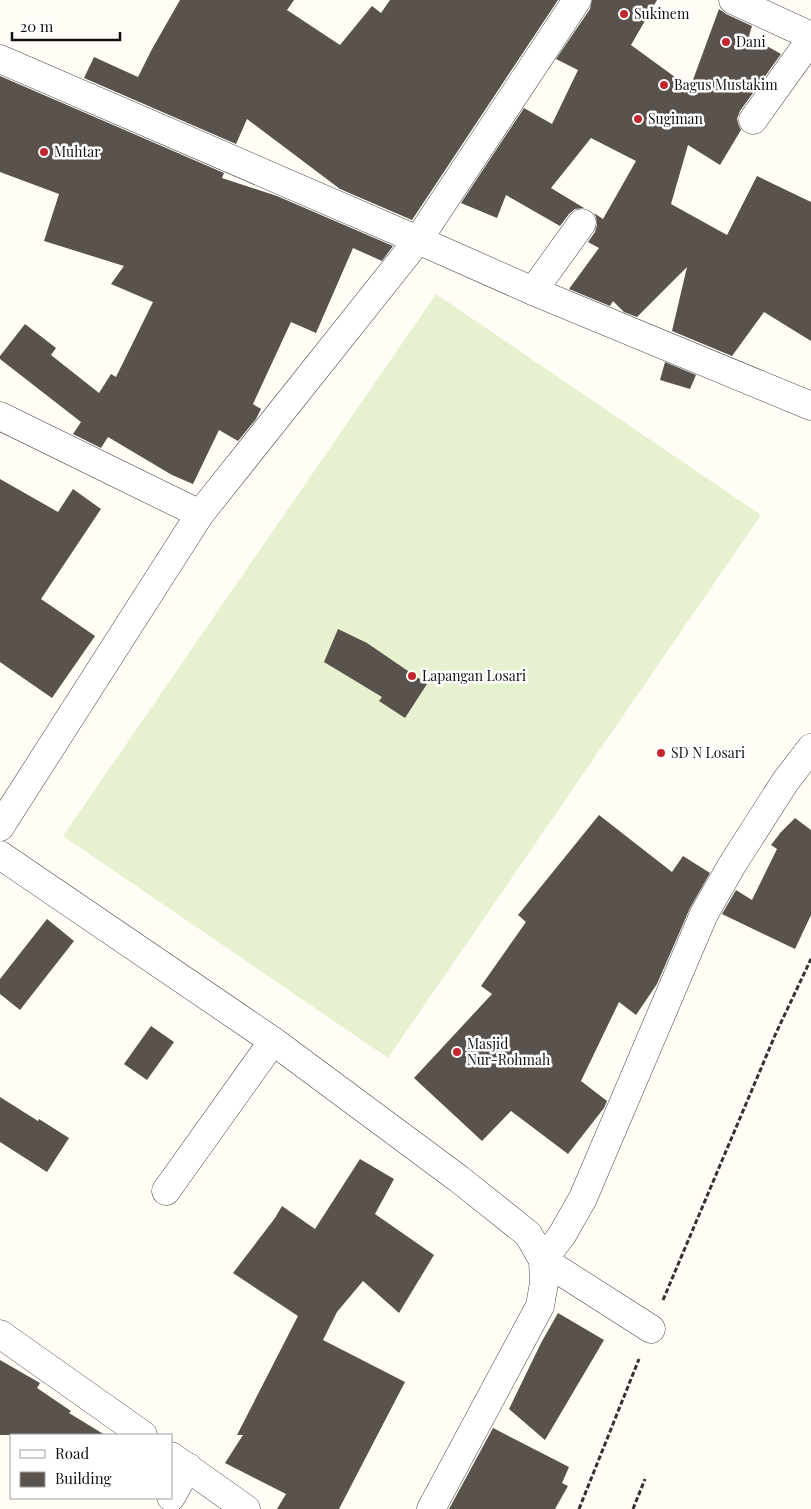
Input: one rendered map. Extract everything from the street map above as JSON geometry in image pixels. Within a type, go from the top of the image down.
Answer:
[{"type":"street","points":[[0,827],[200,514],[418,240],[577,0]]},
{"type":"street","points":[[733,0],[811,38],[753,120]]},
{"type":"street","points":[[0,59],[533,291],[811,406]]},
{"type":"street","points":[[533,291],[582,223]]},
{"type":"street","points":[[0,416],[200,514]]},
{"type":"street","points":[[431,1509],[540,1306],[544,1283],[543,1260],[562,1235],[583,1198],[704,914],[784,782],[811,748]]},
{"type":"street","points":[[0,855],[273,1041],[499,1210],[528,1234],[543,1260],[651,1329]]},
{"type":"street","points":[[166,1191],[273,1041]]},
{"type":"street","points":[[0,1334],[142,1434]]},
{"type":"street","points":[[172,1493],[180,1461],[246,1509]]},
{"type":"path","points":[[579,1509],[651,1329],[776,1033],[811,959]]},
{"type":"path","points":[[633,1509],[645,1478]]},
{"type":"green space","name":"Lapangan Losari","points":[[436,294],[761,515],[388,1058],[63,836]]},
{"type":"building","points":[[180,0],[294,0],[287,10],[340,45],[372,6],[381,13],[390,0],[558,0],[412,220],[340,189],[247,119],[236,144],[84,78],[94,57],[138,77]]},
{"type":"building","points":[[592,0],[657,0],[631,45],[690,88],[719,9],[752,26],[749,36],[781,54],[740,111],[737,119],[741,130],[720,165],[688,145],[671,204],[727,235],[757,176],[811,202],[811,341],[764,312],[732,356],[672,331],[687,267],[637,317],[624,312],[613,301],[610,306],[569,289],[599,248],[588,242],[595,232],[597,225],[594,213],[603,219],[636,161],[591,138],[551,188],[584,208],[575,209],[560,226],[506,195],[497,218],[461,203],[524,108],[552,124],[578,70],[556,59],[590,9]]},
{"type":"building","points":[[0,76],[224,173],[222,178],[277,196],[393,246],[382,261],[353,248],[316,333],[291,322],[253,404],[261,409],[256,419],[238,441],[219,430],[193,484],[172,475],[108,437],[101,448],[73,434],[81,422],[0,359],[0,356],[25,324],[56,348],[51,355],[99,393],[111,374],[116,377],[153,302],[111,284],[124,266],[44,241],[59,194],[0,172]]},
{"type":"building","points":[[665,362],[696,375],[690,389],[660,380]]},
{"type":"building","points":[[0,479],[58,512],[73,489],[101,509],[41,599],[95,636],[52,698],[0,662]]},
{"type":"building","points":[[338,629],[367,643],[427,684],[405,718],[379,701],[382,697],[324,662]]},
{"type":"building","points":[[599,815],[672,872],[683,856],[710,873],[690,908],[657,984],[636,1015],[619,1002],[581,1081],[607,1101],[604,1108],[568,1154],[511,1111],[482,1141],[414,1078],[492,994],[481,986],[526,922],[518,915]]},
{"type":"building","points":[[795,818],[811,830],[811,915],[795,949],[722,914],[736,890],[752,900],[777,849],[771,845]]},
{"type":"building","points":[[47,919],[74,941],[20,1010],[0,994],[0,979]]},
{"type":"building","points":[[151,1026],[174,1042],[147,1080],[124,1064]]},
{"type":"building","points":[[0,1097],[69,1138],[47,1172],[0,1142]]},
{"type":"building","points":[[360,1159],[394,1179],[375,1214],[434,1255],[399,1313],[363,1281],[337,1312],[323,1340],[405,1382],[339,1509],[277,1509],[286,1494],[225,1463],[243,1435],[237,1435],[298,1316],[233,1273],[282,1206],[315,1229]]},
{"type":"building","points":[[558,1313],[604,1340],[545,1440],[509,1409],[541,1343]]},
{"type":"building","points":[[0,1360],[40,1383],[37,1388],[71,1411],[69,1413],[103,1434],[10,1434],[0,1435]]},
{"type":"building","points":[[493,1428],[569,1467],[562,1483],[568,1486],[555,1509],[449,1509]]},
{"type":"place","name":"Sukinem","points":[[624,14]]},
{"type":"place","name":"Dani","points":[[726,42]]},
{"type":"place","name":"Bagus Mustakim","points":[[664,85]]},
{"type":"place","name":"Sugiman","points":[[638,119]]},
{"type":"place","name":"Muhtar","points":[[44,152]]},
{"type":"place","name":"Lapangan Losari","points":[[412,676]]},
{"type":"place","name":"SD N Losari","points":[[661,753]]},
{"type":"place","name":"Masjid Nur-Rohmah","points":[[457,1052]]}]
